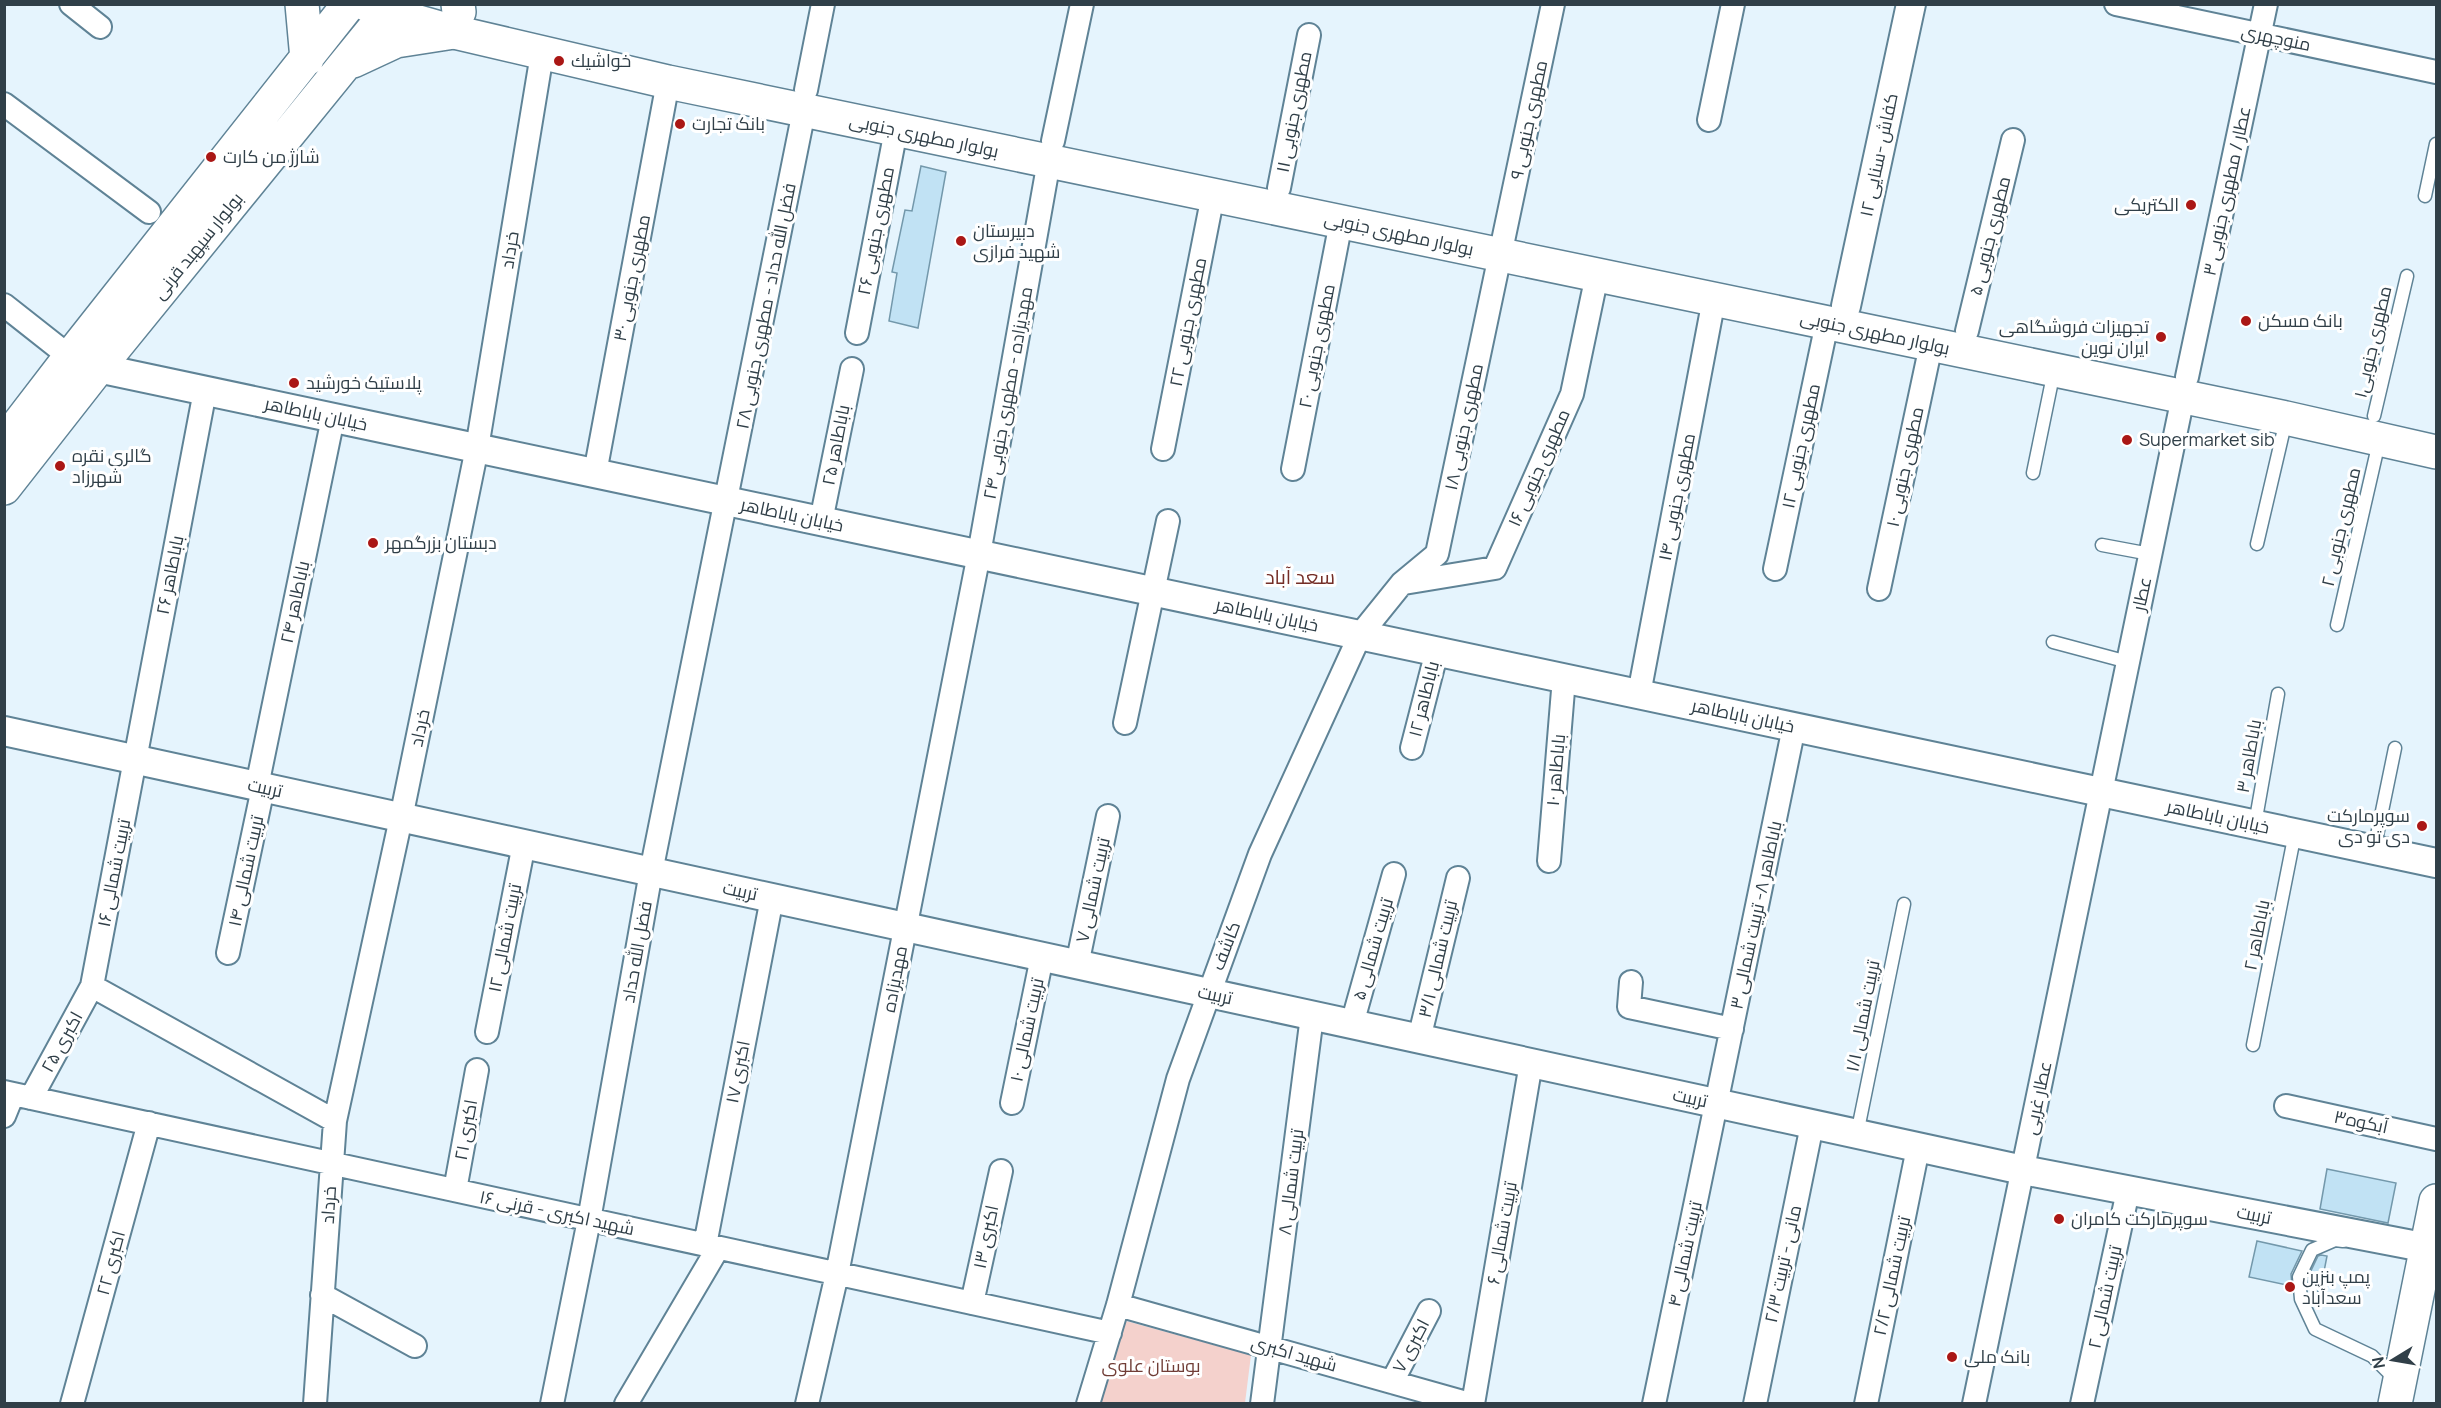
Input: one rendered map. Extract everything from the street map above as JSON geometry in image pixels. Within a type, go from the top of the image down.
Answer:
[{"type":"main road","points":[[302,4],[306,59]]},
{"type":"main road","name":"بولوار سپهبد قرنی","points":[[4,488],[84,362],[306,59],[349,4]]},
{"type":"main road","name":"بولوار سپهبد قرنی","points":[[4,443],[84,362],[348,63],[382,8]]},
{"type":"main road","name":"بولوار مطهری جنوبی","points":[[382,8],[451,13],[805,100],[1051,151],[1213,195],[1341,222],[1502,245],[1597,275],[1714,300],[1967,331],[2185,387],[2377,427],[2436,452]]},
{"type":"main road","points":[[348,63],[451,13]]},
{"type":"main road","name":"بولوار مطهری جنوبی","points":[[451,13],[542,54],[668,82],[805,100],[896,130],[1051,151],[1279,188],[1502,245],[1837,315],[1931,345],[2055,370],[2185,387],[2286,418],[2377,427],[2436,429]]},
{"type":"main road","points":[[2397,1394],[2432,1249],[2436,1201]]},
{"type":"street","points":[[71,4],[100,27]]},
{"type":"street","name":"فضل الله حداد - مطهری جنوبی ۲۸","points":[[727,501],[823,4]]},
{"type":"street","name":"مهدیزاده - مطهری جنوبی ۲۴","points":[[979,554],[1051,151],[1082,4]]},
{"type":"street","name":"مطهری جنوبی ۹","points":[[1502,245],[1553,4]]},
{"type":"street","points":[[1709,120],[1733,4]]},
{"type":"street","name":"کفاش -سنایی ۱۲","points":[[1837,315],[1911,4]]},
{"type":"street","name":"منوچهری","points":[[2116,4],[2436,72]]},
{"type":"street","name":"عطار / مطهری جنوبی ۳","points":[[2185,387],[2266,4]]},
{"type":"street","name":"مطهری جنوبی ۱۱","points":[[1279,188],[1309,35]]},
{"type":"street","name":"خرداد","points":[[315,1404],[335,1121],[401,818],[477,448],[542,54]]},
{"type":"street","name":"مطهری جنوبی ۳۰","points":[[595,473],[668,82]]},
{"type":"street","points":[[4,104],[149,212]]},
{"type":"street","name":"مطهری جنوبی ۲۶","points":[[857,333],[896,130]]},
{"type":"street","name":"مطهری جنوبی ۵","points":[[1967,331],[2013,140]]},
{"type":"street","name":"مطهری جنوبی ۲۲","points":[[1163,449],[1213,195]]},
{"type":"street","name":"مطهری جنوبی ۲۰","points":[[1293,470],[1341,222]]},
{"type":"street","name":"مطهری جنوبی ۱۸","points":[[1402,583],[1437,554],[1502,245]]},
{"type":"street","name":"مطهری جنوبی ۱۶","points":[[1402,583],[1495,568],[1572,394],[1597,275]]},
{"type":"street","name":"مطهری جنوبی ۱۴","points":[[1639,694],[1714,300]]},
{"type":"street","points":[[4,305],[84,362]]},
{"type":"street","name":"مطهری جنوبی ۱۲","points":[[1775,569],[1837,315]]},
{"type":"street","name":"مطهری جنوبی ۱۰","points":[[1879,589],[1931,345]]},
{"type":"street","name":"خیابان باباطاهر","points":[[84,362],[205,391],[2436,863]]},
{"type":"street","name":"باباطاهر ۲۵","points":[[821,521],[852,369]]},
{"type":"street","name":"عطار","points":[[2101,792],[2185,387]]},
{"type":"street","name":"باباطاهر ۲۶","points":[[135,760],[205,391]]},
{"type":"street","name":"باباطاهر ۲۴","points":[[260,787],[333,418]]},
{"type":"street","name":"فضل الله حداد","points":[[552,1404],[590,1220],[651,872],[727,501]]},
{"type":"street","points":[[1125,723],[1168,521]]},
{"type":"street","name":"مهدیزاده","points":[[807,1404],[837,1274],[979,554]]},
{"type":"street","name":"کاشف","points":[[1088,1404],[1118,1305],[1178,1079],[1260,854],[1360,635],[1402,583]]},
{"type":"street","name":"باباطاهر ۱۲","points":[[1412,748],[1437,651]]},
{"type":"street","name":"باباطاهر ۱۰","points":[[1549,861],[1564,678]]},
{"type":"street","name":"باباطاهر ۸- تربیت شمالی ۳","points":[[1716,1104],[1794,727]]},
{"type":"street","name":"تربیت","points":[[4,731],[1918,1148],[2432,1249]]},
{"type":"street","name":"تربیت شمالی ۱۶","points":[[92,986],[135,760]]},
{"type":"street","name":"تربیت شمالی ۱۴","points":[[228,954],[260,787]]},
{"type":"street","name":"عطار غربی","points":[[1974,1404],[2101,792]]},
{"type":"street","name":"تربیت شمالی ۷","points":[[1077,965],[1108,816]]},
{"type":"street","name":"تربیت شمالی ۱۲","points":[[487,1032],[524,844]]},
{"type":"street","name":"تربیت شمالی ۵","points":[[1352,1024],[1394,874]]},
{"type":"street","name":"تربیت شمالی ۳/۱","points":[[1419,1039],[1458,878]]},
{"type":"street","name":"اکبری ۱۷","points":[[626,1404],[712,1246],[772,898]]},
{"type":"street","name":"تربیت شمالی ۱۰","points":[[1012,1102],[1042,957]]},
{"type":"street","points":[[1631,982],[1629,1007],[1732,1029]]},
{"type":"street","points":[[92,986],[335,1121]]},
{"type":"street","name":"اکبری ۲۵","points":[[4,1116],[16,1095],[92,986]]},
{"type":"street","name":"تربیت شمالی ۸","points":[[1262,1404],[1312,1016]]},
{"type":"street","name":"تربیت شمالی ۶","points":[[1471,1404],[1531,1063]]},
{"type":"street","name":"اکبری ۲۱","points":[[455,1190],[477,1070]]},
{"type":"street","name":"شهید اکبری - قرنی ۱۶","points":[[16,1095],[1110,1333]]},
{"type":"street","name":"تربیت شمالی ۴","points":[[1654,1404],[1716,1104]]},
{"type":"street","name":"آبکوه۳","points":[[2286,1106],[2436,1139]]},
{"type":"street","name":"اکبری ۲۲","points":[[72,1404],[149,1124]]},
{"type":"street","name":"مانی - تربیت ۲/۳","points":[[1755,1404],[1812,1125]]},
{"type":"street","name":"تربیت شمالی ۲/۲","points":[[1866,1404],[1918,1148]]},
{"type":"street","name":"اکبری ۱۳","points":[[972,1303],[1000,1171]]},
{"type":"street","name":"تربیت شمالی ۲","points":[[2082,1404],[2128,1191]]},
{"type":"street","points":[[322,1295],[415,1346]]},
{"type":"street","name":"شهید اکبری","points":[[1118,1305],[1392,1382],[1419,1397],[1471,1404]]},
{"type":"street","name":"اکبری ۷","points":[[1392,1382],[1430,1311]]},
{"type":"lane","points":[[2425,196],[2436,144]]},
{"type":"lane","name":"مطهری جنوبی۱","points":[[2377,427],[2407,276]]},
{"type":"lane","points":[[2033,473],[2055,370]]},
{"type":"lane","points":[[2257,544],[2286,418]]},
{"type":"lane","name":"مطهری جنوبی ۲","points":[[2337,625],[2377,427]]},
{"type":"lane","points":[[2102,545],[2150,554]]},
{"type":"lane","points":[[2053,642],[2128,662]]},
{"type":"lane","name":"باباطاهر ۳","points":[[2255,825],[2278,694]]},
{"type":"lane","points":[[2374,850],[2395,748]]},
{"type":"lane","name":"باباطاهر ۲","points":[[2253,1045],[2295,833]]},
{"type":"lane","name":"تربیت شمالی ۱/۱","points":[[1857,1134],[1904,904]]},
{"type":"lane","points":[[2397,1394],[2372,1356],[2315,1329],[2301,1299],[2299,1277],[2312,1250],[2335,1240],[2432,1249]]},
{"type":"green space","name":"بوستان علوی","points":[[1126,1321],[1251,1355],[1245,1403],[1100,1403]]},
{"type":"building","points":[[921,166],[946,172],[918,328],[889,321],[897,273],[892,272],[905,210],[912,211]]},
{"type":"building","points":[[2327,1169],[2396,1183],[2388,1223],[2320,1209]]},
{"type":"building","points":[[2257,1241],[2302,1251],[2291,1274],[2292,1286],[2249,1277]]},
{"type":"building","points":[[2318,1256],[2327,1256],[2320,1292],[2308,1289],[2307,1279]]},
{"type":"place","name":"خواشيك","points":[[559,61]]},
{"type":"place","name":"بانک تجارت","points":[[680,124]]},
{"type":"place","name":"شارژ من کارت","points":[[211,157]]},
{"type":"place","name":"الکتریکی","points":[[2191,205]]},
{"type":"place","name":"دبیرستان شهید فرازی","points":[[961,241]]},
{"type":"place","name":"بانک مسکن","points":[[2246,321]]},
{"type":"place","name":"تجهیزات فروشگاهی ایران نوین","points":[[2161,337]]},
{"type":"place","name":"پلاستیک خورشید","points":[[294,383]]},
{"type":"place","name":"Supermarket sib","points":[[2127,440]]},
{"type":"place","name":"گالری نقره شهرزاد","points":[[60,466]]},
{"type":"place","name":"دبستان بزرگمهر","points":[[373,543]]},
{"type":"place","name":"سوپرمارکت دی تو دی","points":[[2422,826]]},
{"type":"place","name":"سوپرمارکت کامران","points":[[2059,1219]]},
{"type":"place","name":"پمپ بنزین سعدآباد","points":[[2290,1287]]},
{"type":"place","name":"بانک ملی","points":[[1952,1357]]},
{"type":"district","name":"سعد آباد","points":[[1300,577]]}]
